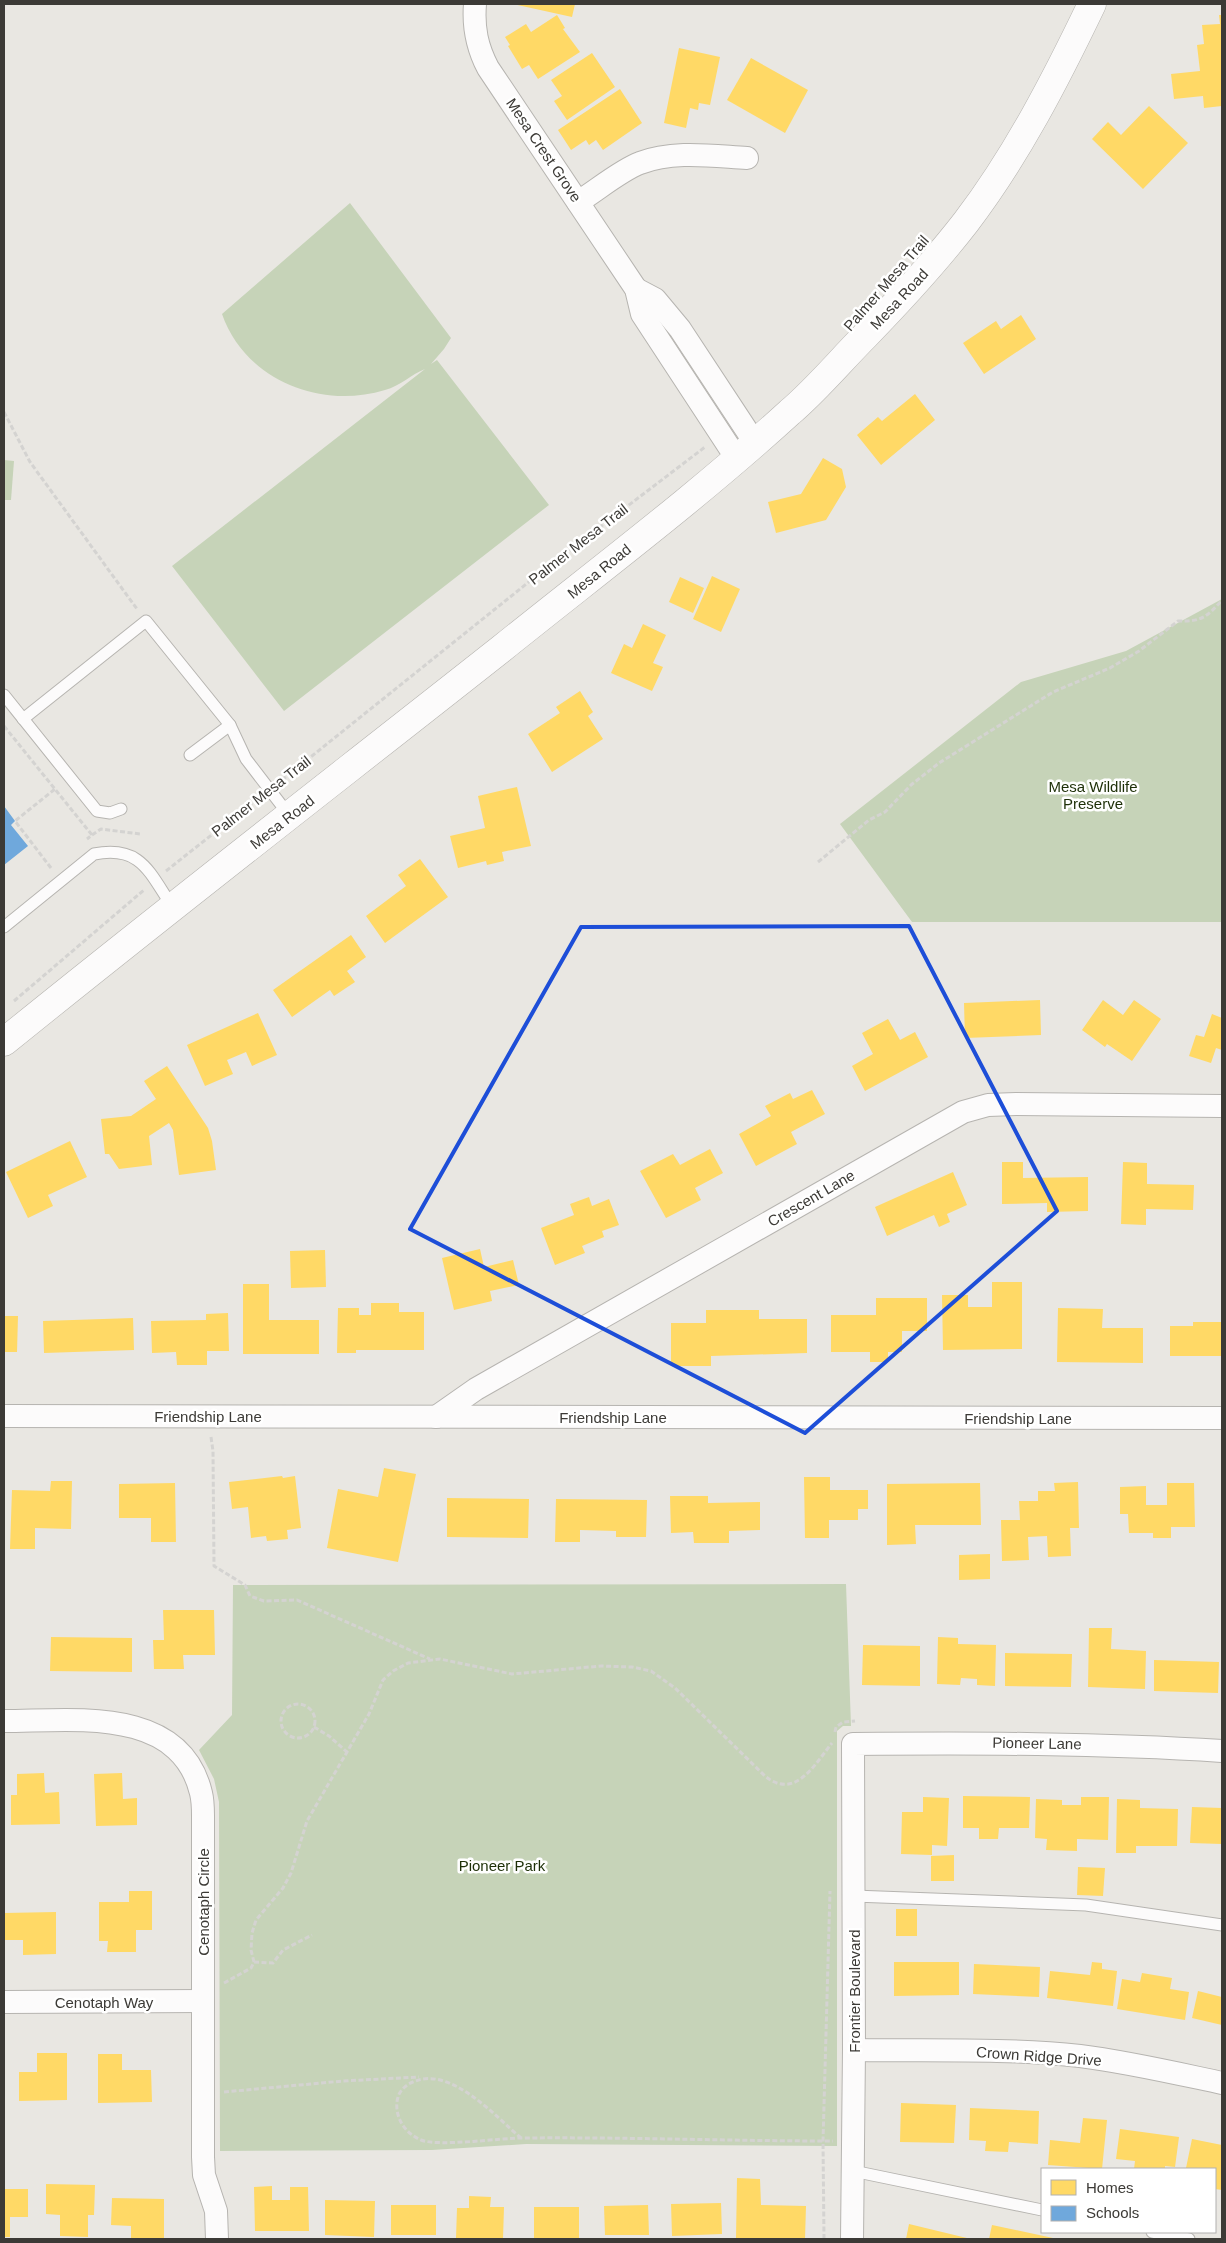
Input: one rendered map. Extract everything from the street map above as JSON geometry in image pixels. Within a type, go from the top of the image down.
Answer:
[{"type":"main road","name":"Mesa Road","points":[[4,1042],[172,906],[290,817],[746,451],[794,410],[895,305],[932,264],[968,219],[1013,152],[1037,112],[1092,4]]},
{"type":"street","name":"Mesa Crest Grove","points":[[475,4],[476,37],[484,60],[636,289],[642,314],[721,434],[746,451]]},
{"type":"street","points":[[578,202],[639,163],[680,155],[747,158]]},
{"type":"street","name":"Mesa Crest Grove","points":[[636,289],[655,299],[680,330],[710,375],[746,451]]},
{"type":"street","points":[[691,387],[710,375]]},
{"type":"street","name":"Crescent Lane","points":[[436,1417],[476,1389],[963,1112],[988,1105],[1016,1104],[1222,1106]]},
{"type":"street","name":"Friendship Lane","points":[[4,1416],[1222,1418]]},
{"type":"street","name":"Cenotaph Circle","points":[[4,1721],[94,1721],[123,1723],[144,1729],[163,1739],[180,1753],[192,1772],[201,1793],[203,1816],[203,2156],[204,2175],[216,2211],[217,2239]]},
{"type":"street","name":"Pioneer Lane","points":[[840,1745],[1008,1742],[1129,1745],[1222,1751]]},
{"type":"street","name":"Frontier Boulevard","points":[[840,1745],[854,1896],[852,2239]]},
{"type":"street","name":"Cenotaph Way","points":[[4,2002],[203,2001]]},
{"type":"street","name":"Crown Ridge Drive","points":[[854,2050],[1014,2051],[1080,2056],[1136,2064],[1222,2083]]},
{"type":"lane","points":[[23,718],[146,621],[230,725],[246,759],[290,817]]},
{"type":"lane","points":[[4,695],[97,811],[110,813],[121,809]]},
{"type":"lane","points":[[190,755],[230,725]]},
{"type":"lane","points":[[4,926],[94,854],[109,851],[123,852],[136,857],[172,906]]},
{"type":"lane","points":[[854,1896],[1086,1905],[1222,1926]]},
{"type":"lane","points":[[853,2171],[1041,2210]]},
{"type":"lane","points":[[1157,2233],[1188,2239]]},
{"type":"path","points":[[4,412],[30,462],[146,621]]},
{"type":"path","name":"Palmer Mesa Trail","points":[[11,1003],[154,881],[545,569],[721,434]]},
{"type":"path","points":[[818,862],[841,841],[869,820],[885,812],[911,785],[971,743],[1053,692],[1110,668],[1139,651],[1178,621],[1193,622],[1208,616],[1222,600]]},
{"type":"path","points":[[4,726],[92,835]]},
{"type":"path","points":[[51,868],[15,821],[70,778]]},
{"type":"path","points":[[85,840],[101,829],[140,834]]},
{"type":"path","points":[[43,874],[58,862]]},
{"type":"path","points":[[208,1416],[214,1451],[214,1566],[245,1585],[250,1596],[264,1601],[297,1600],[432,1659]]},
{"type":"path","points":[[254,1962],[250,1950],[256,1920],[284,1888],[291,1873],[307,1821],[369,1714],[383,1680],[393,1671],[408,1663],[432,1659],[454,1661],[512,1674],[601,1666],[632,1667],[651,1671],[675,1688],[774,1783],[784,1786],[796,1782],[840,1745],[836,1726],[843,1722],[861,1721]]},
{"type":"path","points":[[292,1706],[306,1706],[314,1714],[314,1727],[303,1738],[295,1738],[286,1733],[283,1728],[283,1715],[292,1706]]},
{"type":"path","points":[[314,1727],[329,1736],[347,1752]]},
{"type":"path","points":[[824,2239],[823,2141],[830,1887]]},
{"type":"path","points":[[254,1962],[273,1963],[284,1950],[312,1935]]},
{"type":"path","points":[[223,1983],[250,1968],[254,1962]]},
{"type":"path","points":[[223,2092],[343,2081],[422,2077],[440,2079],[458,2086],[521,2138]]},
{"type":"path","points":[[422,2077],[408,2084],[398,2095],[396,2110],[404,2128],[421,2140],[446,2142],[521,2138],[853,2141]]},
{"type":"highlighted area","points":[[909,926],[1057,1211],[805,1433],[410,1229],[581,927]]},
{"type":"green space","points":[[350,203],[451,338],[431,364],[437,360],[549,505],[284,711],[172,566],[425,369],[385,390],[360,395],[335,396],[311,392],[288,384],[267,372],[248,357],[233,337],[222,314]]},
{"type":"green space","points":[[4,460],[14,461],[11,500],[4,500]]},
{"type":"green space","name":"Mesa Wildlife Preserve","points":[[1222,599],[1222,922],[912,922],[840,824],[1021,682],[1126,651]]},
{"type":"green space","name":"Pioneer Park","points":[[846,1584],[851,1726],[843,1726],[837,1731],[837,2146],[526,2144],[432,2150],[220,2151],[219,1802],[214,1779],[199,1750],[232,1715],[233,1585]]},
{"type":"building: Homes","points":[[513,4],[575,4],[572,17]]},
{"type":"building: Homes","points":[[557,15],[565,28],[563,29],[580,52],[538,79],[529,65],[522,69],[508,46],[510,45],[505,37],[526,24],[531,32]]},
{"type":"building: Homes","points":[[1219,15],[1222,15],[1222,106],[1204,108],[1203,96],[1174,99],[1171,74],[1200,71],[1197,45],[1204,44],[1202,25],[1220,24]]},
{"type":"building: Homes","points":[[679,48],[720,57],[710,105],[699,103],[698,110],[690,108],[686,128],[664,123]]},
{"type":"building: Homes","points":[[592,53],[615,87],[567,120],[554,101],[562,96],[551,80]]},
{"type":"building: Homes","points":[[751,58],[808,90],[785,133],[727,100]]},
{"type":"building: Homes","points":[[620,89],[642,123],[603,150],[596,140],[589,145],[586,140],[571,150],[558,130]]},
{"type":"building: Homes","points":[[1149,106],[1188,143],[1143,189],[1092,139],[1108,122],[1121,135]]},
{"type":"building: Homes","points":[[1021,315],[1036,339],[984,374],[963,343],[996,321],[1001,329]]},
{"type":"building: Homes","points":[[915,394],[935,420],[881,465],[857,435],[878,417],[882,421]]},
{"type":"building: Homes","points":[[823,458],[842,469],[846,487],[826,520],[776,533],[768,502],[801,494]]},
{"type":"building: Homes","points":[[712,576],[740,589],[721,632],[693,619]]},
{"type":"building: Homes","points":[[680,577],[704,588],[693,613],[669,602]]},
{"type":"building: Homes","points":[[643,624],[666,635],[653,663],[663,667],[652,691],[611,673],[624,644],[632,648]]},
{"type":"building: Homes","points":[[580,691],[593,712],[588,716],[603,739],[552,772],[528,734],[560,713],[556,707]]},
{"type":"building: Homes","points":[[517,787],[531,846],[502,852],[504,861],[487,865],[486,861],[458,868],[450,836],[485,828],[478,796]]},
{"type":"building: Homes","points":[[420,859],[448,897],[385,943],[366,916],[406,886],[398,875]]},
{"type":"building: Homes","points":[[351,935],[366,957],[347,971],[355,982],[334,996],[330,990],[292,1017],[273,990]]},
{"type":"building: Homes","points":[[1040,1000],[1041,1035],[965,1038],[964,1003]]},
{"type":"building: Homes","points":[[1103,1000],[1123,1015],[1134,1000],[1161,1019],[1132,1061],[1107,1044],[1105,1047],[1082,1030]]},
{"type":"building: Homes","points":[[258,1013],[277,1055],[252,1066],[246,1052],[227,1060],[233,1074],[205,1086],[187,1045]]},
{"type":"building: Homes","points":[[1212,1014],[1222,1018],[1222,1050],[1216,1048],[1211,1063],[1189,1056],[1196,1035],[1204,1037]]},
{"type":"building: Homes","points":[[888,1019],[900,1040],[915,1032],[928,1057],[865,1091],[852,1066],[873,1054],[862,1033]]},
{"type":"building: Homes","points":[[167,1066],[208,1128],[216,1170],[179,1175],[173,1130],[169,1123],[149,1136],[152,1165],[119,1169],[109,1154],[105,1154],[101,1119],[131,1116],[156,1099],[144,1081]]},
{"type":"building: Homes","points":[[812,1090],[825,1114],[791,1132],[797,1144],[756,1166],[739,1134],[771,1116],[765,1106],[790,1093],[793,1099]]},
{"type":"building: Homes","points":[[70,1141],[87,1177],[48,1195],[53,1206],[28,1218],[6,1172]]},
{"type":"building: Homes","points":[[710,1149],[723,1173],[695,1188],[701,1200],[666,1218],[640,1171],[673,1154],[680,1165]]},
{"type":"building: Homes","points":[[1002,1162],[1023,1162],[1023,1178],[1088,1177],[1088,1211],[1047,1212],[1047,1203],[1002,1204]]},
{"type":"building: Homes","points":[[1123,1162],[1147,1163],[1147,1184],[1194,1185],[1193,1210],[1146,1209],[1146,1225],[1121,1224]]},
{"type":"building: Homes","points":[[953,1172],[967,1205],[947,1214],[950,1222],[939,1227],[934,1215],[887,1236],[875,1207]]},
{"type":"building: Homes","points":[[589,1197],[592,1206],[609,1199],[619,1225],[602,1231],[604,1237],[582,1246],[585,1253],[555,1265],[541,1228],[574,1215],[570,1204]]},
{"type":"building: Homes","points":[[480,1249],[484,1267],[513,1260],[519,1285],[490,1291],[492,1301],[454,1310],[442,1258]]},
{"type":"building: Homes","points":[[325,1250],[326,1287],[291,1288],[290,1251]]},
{"type":"building: Homes","points":[[992,1282],[1022,1282],[1022,1349],[943,1350],[942,1295],[968,1295],[968,1307],[992,1307]]},
{"type":"building: Homes","points":[[243,1284],[269,1284],[269,1320],[319,1320],[319,1354],[243,1354]]},
{"type":"building: Homes","points":[[876,1298],[927,1298],[927,1331],[902,1331],[902,1352],[888,1352],[888,1362],[870,1362],[870,1352],[831,1352],[831,1315],[876,1315]]},
{"type":"building: Homes","points":[[371,1303],[399,1303],[399,1312],[424,1312],[424,1350],[356,1350],[356,1353],[337,1353],[338,1308],[359,1308],[359,1315],[371,1315]]},
{"type":"building: Homes","points":[[1058,1308],[1103,1309],[1102,1328],[1143,1328],[1143,1363],[1057,1362]]},
{"type":"building: Homes","points":[[706,1310],[759,1310],[759,1319],[807,1319],[807,1353],[711,1356],[711,1366],[671,1366],[671,1323],[706,1323]]},
{"type":"building: Homes","points":[[228,1313],[229,1351],[207,1351],[207,1365],[177,1365],[176,1352],[152,1353],[151,1321],[206,1320],[206,1314]]},
{"type":"building: Homes","points":[[4,1316],[18,1316],[17,1352],[4,1352]]},
{"type":"building: Homes","points":[[133,1318],[134,1350],[44,1353],[43,1321]]},
{"type":"building: Homes","points":[[1193,1322],[1222,1322],[1222,1356],[1170,1356],[1170,1326],[1193,1326]]},
{"type":"building: Homes","points":[[384,1468],[416,1474],[398,1562],[327,1548],[338,1489],[378,1497]]},
{"type":"building: Homes","points":[[282,1476],[283,1478],[295,1476],[301,1528],[287,1530],[288,1539],[267,1541],[266,1536],[251,1538],[248,1507],[232,1509],[229,1482]]},
{"type":"building: Homes","points":[[804,1477],[830,1477],[830,1490],[868,1490],[868,1509],[858,1509],[858,1520],[829,1520],[829,1538],[805,1538]]},
{"type":"building: Homes","points":[[51,1481],[72,1481],[71,1529],[35,1528],[35,1549],[10,1549],[12,1490],[50,1491]]},
{"type":"building: Homes","points":[[1078,1482],[1079,1528],[1070,1528],[1071,1556],[1048,1557],[1047,1536],[1028,1537],[1029,1560],[1002,1561],[1001,1520],[1020,1520],[1019,1501],[1038,1501],[1038,1491],[1055,1491],[1054,1483]]},
{"type":"building: Homes","points":[[175,1483],[176,1542],[151,1542],[151,1518],[119,1518],[119,1484]]},
{"type":"building: Homes","points":[[980,1483],[981,1525],[915,1525],[916,1544],[887,1545],[887,1484]]},
{"type":"building: Homes","points":[[1167,1483],[1194,1483],[1195,1527],[1171,1527],[1171,1538],[1153,1538],[1153,1533],[1129,1533],[1128,1514],[1120,1514],[1120,1487],[1146,1486],[1146,1505],[1167,1505]]},
{"type":"building: Homes","points":[[670,1496],[708,1496],[708,1503],[760,1502],[760,1530],[729,1531],[729,1543],[694,1543],[693,1532],[671,1533]]},
{"type":"building: Homes","points":[[447,1498],[529,1499],[528,1538],[447,1537]]},
{"type":"building: Homes","points":[[556,1499],[647,1500],[646,1537],[616,1537],[616,1531],[580,1530],[580,1542],[555,1542]]},
{"type":"building: Homes","points":[[990,1554],[990,1579],[959,1580],[959,1555]]},
{"type":"building: Homes","points":[[163,1610],[214,1610],[215,1655],[183,1655],[184,1669],[154,1669],[153,1640],[164,1640]]},
{"type":"building: Homes","points":[[1089,1628],[1112,1628],[1111,1649],[1146,1651],[1145,1689],[1088,1687]]},
{"type":"building: Homes","points":[[51,1637],[132,1638],[132,1672],[50,1671]]},
{"type":"building: Homes","points":[[938,1637],[958,1638],[958,1644],[996,1645],[995,1686],[977,1685],[977,1679],[961,1678],[960,1685],[937,1684]]},
{"type":"building: Homes","points":[[863,1645],[920,1646],[920,1686],[862,1685]]},
{"type":"building: Homes","points":[[1005,1653],[1072,1654],[1071,1687],[1005,1686]]},
{"type":"building: Homes","points":[[1154,1660],[1219,1662],[1218,1693],[1154,1691]]},
{"type":"building: Homes","points":[[44,1773],[45,1793],[59,1792],[60,1824],[11,1825],[11,1795],[17,1795],[17,1774]]},
{"type":"building: Homes","points":[[122,1773],[123,1799],[137,1798],[137,1825],[96,1826],[94,1774]]},
{"type":"building: Homes","points":[[963,1796],[1030,1797],[1029,1828],[999,1828],[998,1839],[979,1839],[979,1828],[963,1828]]},
{"type":"building: Homes","points":[[923,1797],[949,1798],[947,1846],[932,1845],[932,1855],[901,1854],[902,1812],[923,1812]]},
{"type":"building: Homes","points":[[1081,1797],[1109,1797],[1108,1840],[1077,1839],[1077,1851],[1046,1850],[1047,1839],[1035,1838],[1036,1799],[1062,1800],[1062,1805],[1081,1805]]},
{"type":"building: Homes","points":[[1117,1799],[1140,1800],[1140,1808],[1178,1809],[1177,1846],[1136,1846],[1136,1853],[1116,1853]]},
{"type":"building: Homes","points":[[1192,1807],[1222,1808],[1222,1844],[1190,1843]]},
{"type":"building: Homes","points":[[954,1855],[954,1881],[931,1881],[931,1856]]},
{"type":"building: Homes","points":[[1078,1867],[1105,1868],[1103,1896],[1077,1895]]},
{"type":"building: Homes","points":[[129,1891],[152,1891],[152,1930],[136,1930],[136,1952],[107,1952],[108,1941],[99,1941],[99,1902],[129,1902]]},
{"type":"building: Homes","points":[[896,1909],[917,1909],[917,1936],[896,1936]]},
{"type":"building: Homes","points":[[56,1912],[56,1954],[23,1955],[23,1940],[5,1940],[4,1913]]},
{"type":"building: Homes","points":[[894,1962],[959,1962],[959,1995],[894,1996]]},
{"type":"building: Homes","points":[[1092,1962],[1102,1963],[1102,1969],[1117,1971],[1113,2006],[1047,1998],[1050,1971],[1090,1975]]},
{"type":"building: Homes","points":[[974,1964],[1040,1967],[1039,1997],[973,1994]]},
{"type":"building: Homes","points":[[1142,1973],[1172,1978],[1170,1989],[1189,1992],[1185,2020],[1117,2009],[1122,1979],[1140,1982]]},
{"type":"building: Homes","points":[[1198,1991],[1222,1997],[1222,2025],[1192,2018]]},
{"type":"building: Homes","points":[[37,2053],[67,2053],[67,2100],[19,2101],[19,2072],[37,2072]]},
{"type":"building: Homes","points":[[98,2054],[122,2054],[122,2070],[151,2070],[152,2102],[98,2103]]},
{"type":"building: Homes","points":[[901,2103],[956,2105],[954,2143],[900,2142]]},
{"type":"building: Homes","points":[[970,2108],[1039,2111],[1038,2144],[1009,2142],[1008,2152],[985,2151],[986,2141],[969,2140]]},
{"type":"building: Homes","points":[[1083,2118],[1107,2120],[1102,2168],[1048,2165],[1050,2140],[1080,2143]]},
{"type":"building: Homes","points":[[1120,2129],[1179,2137],[1175,2167],[1134,2168],[1135,2161],[1116,2159]]},
{"type":"building: Homes","points":[[1192,2139],[1222,2145],[1222,2190],[1216,2189],[1216,2168],[1186,2168]]},
{"type":"building: Homes","points":[[737,2178],[760,2179],[761,2205],[806,2206],[805,2239],[736,2238]]},
{"type":"building: Homes","points":[[46,2184],[95,2185],[94,2215],[88,2215],[88,2237],[60,2236],[60,2215],[46,2214]]},
{"type":"building: Homes","points":[[272,2186],[272,2200],[290,2200],[290,2187],[308,2187],[309,2231],[255,2231],[254,2187]]},
{"type":"building: Homes","points":[[4,2189],[28,2189],[28,2217],[10,2217],[10,2237],[4,2237]]},
{"type":"building: Homes","points":[[469,2196],[491,2197],[490,2207],[504,2207],[503,2239],[456,2238],[457,2208],[469,2208]]},
{"type":"building: Homes","points":[[112,2198],[164,2199],[164,2239],[131,2239],[131,2226],[111,2225]]},
{"type":"building: Homes","points":[[325,2200],[375,2201],[374,2237],[325,2235]]},
{"type":"building: Homes","points":[[721,2203],[722,2234],[672,2236],[671,2204]]},
{"type":"building: Homes","points":[[391,2205],[436,2205],[436,2235],[391,2235]]},
{"type":"building: Homes","points":[[648,2205],[649,2235],[605,2235],[604,2206]]},
{"type":"building: Homes","points":[[534,2207],[579,2207],[579,2239],[534,2239]]},
{"type":"building: Homes","points":[[909,2224],[971,2239],[906,2239]]},
{"type":"building: Homes","points":[[992,2225],[1053,2238],[989,2239]]},
{"type":"building: Schools","points":[[4,806],[15,821],[11,825],[28,846],[4,865]]}]
